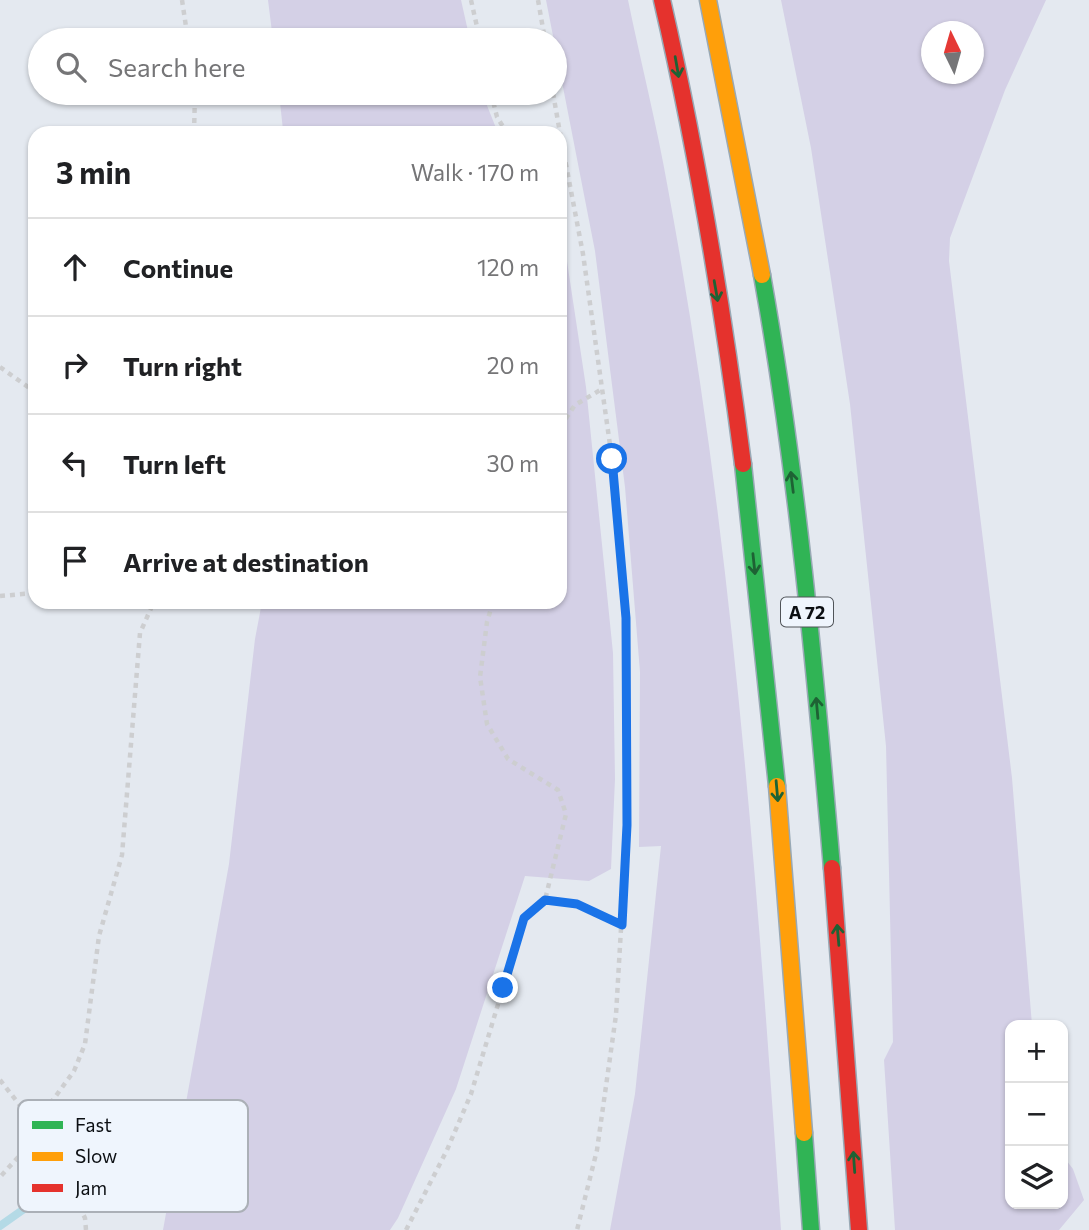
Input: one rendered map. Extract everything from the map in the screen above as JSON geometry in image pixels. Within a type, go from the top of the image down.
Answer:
[{"type":"highway","name":"A 72","points":[[662,0],[673,47],[733,387],[752,543],[790,933],[811,1230]]},
{"type":"highway","name":"A 72","points":[[708,0],[756,246],[777,372],[800,546],[836,919],[859,1230]]},
{"type":"path","points":[[183,0],[186,28]]},
{"type":"path","points":[[471,0],[477,28]]},
{"type":"path","points":[[538,0],[543,28]]},
{"type":"path","points":[[194,126],[195,105]]},
{"type":"path","points":[[494,105],[503,126]]},
{"type":"path","points":[[555,105],[559,126]]},
{"type":"path","points":[[567,175],[583,254],[612,459],[626,618],[627,825],[616,1015],[597,1150],[577,1230]]},
{"type":"path","points":[[0,368],[28,387]]},
{"type":"path","points":[[567,417],[575,405],[602,389]]},
{"type":"path","points":[[0,596],[28,594]]},
{"type":"path","points":[[53,1100],[74,1071],[85,1044],[99,936],[122,855],[140,633],[150,609]]},
{"type":"path","points":[[406,1230],[447,1150],[471,1094],[524,918],[545,900],[566,814],[558,790],[509,759],[487,724],[480,677],[491,609]]},
{"type":"path","points":[[545,900],[577,904],[622,925]]},
{"type":"path","points":[[0,1080],[18,1103]]},
{"type":"path","points":[[0,1177],[18,1157]]},
{"type":"path","points":[[82,1212],[86,1230]]},
{"type":"shaded area","points":[[268,0],[461,0],[467,28],[272,28]]},
{"type":"shaded area","points":[[546,0],[628,0],[664,165],[690,318],[726,578],[752,838],[781,1230],[610,1230],[635,1094],[661,846],[639,847],[640,672],[625,487],[595,251],[566,105],[567,28],[551,28]]},
{"type":"shaded area","points":[[781,0],[1046,0],[1005,90],[950,238],[949,261],[1012,778],[1032,1020],[1005,1020],[1005,1209],[1068,1209],[1068,1162],[1084,1200],[1059,1230],[895,1230],[884,1060],[893,1042],[886,746],[850,404],[811,148]]},
{"type":"shaded area","points":[[280,105],[487,105],[495,126],[283,126]]},
{"type":"shaded area","points":[[567,261],[586,387],[613,653],[615,779],[611,869],[589,881],[525,876],[456,1089],[398,1218],[390,1230],[163,1230],[166,1212],[248,1212],[248,1100],[186,1100],[229,864],[261,609],[567,609]]},
{"type":"waterway","points":[[0,1226],[20,1212]]},
{"type":"traffic: fast","points":[[762,275],[795,496],[812,645],[832,868]]},
{"type":"traffic: fast","points":[[743,464],[777,786]]},
{"type":"traffic: fast","points":[[804,1133],[811,1230]]},
{"type":"traffic: slow","points":[[708,0],[762,275]]},
{"type":"traffic: slow","points":[[777,786],[804,1133]]},
{"type":"traffic: jam","points":[[662,0],[687,114],[708,230],[743,464]]},
{"type":"traffic: jam","points":[[832,868],[859,1230]]},
{"type":"route","points":[[503,988],[524,918],[545,900],[577,904],[622,925],[627,825],[626,618],[612,459]]}]
